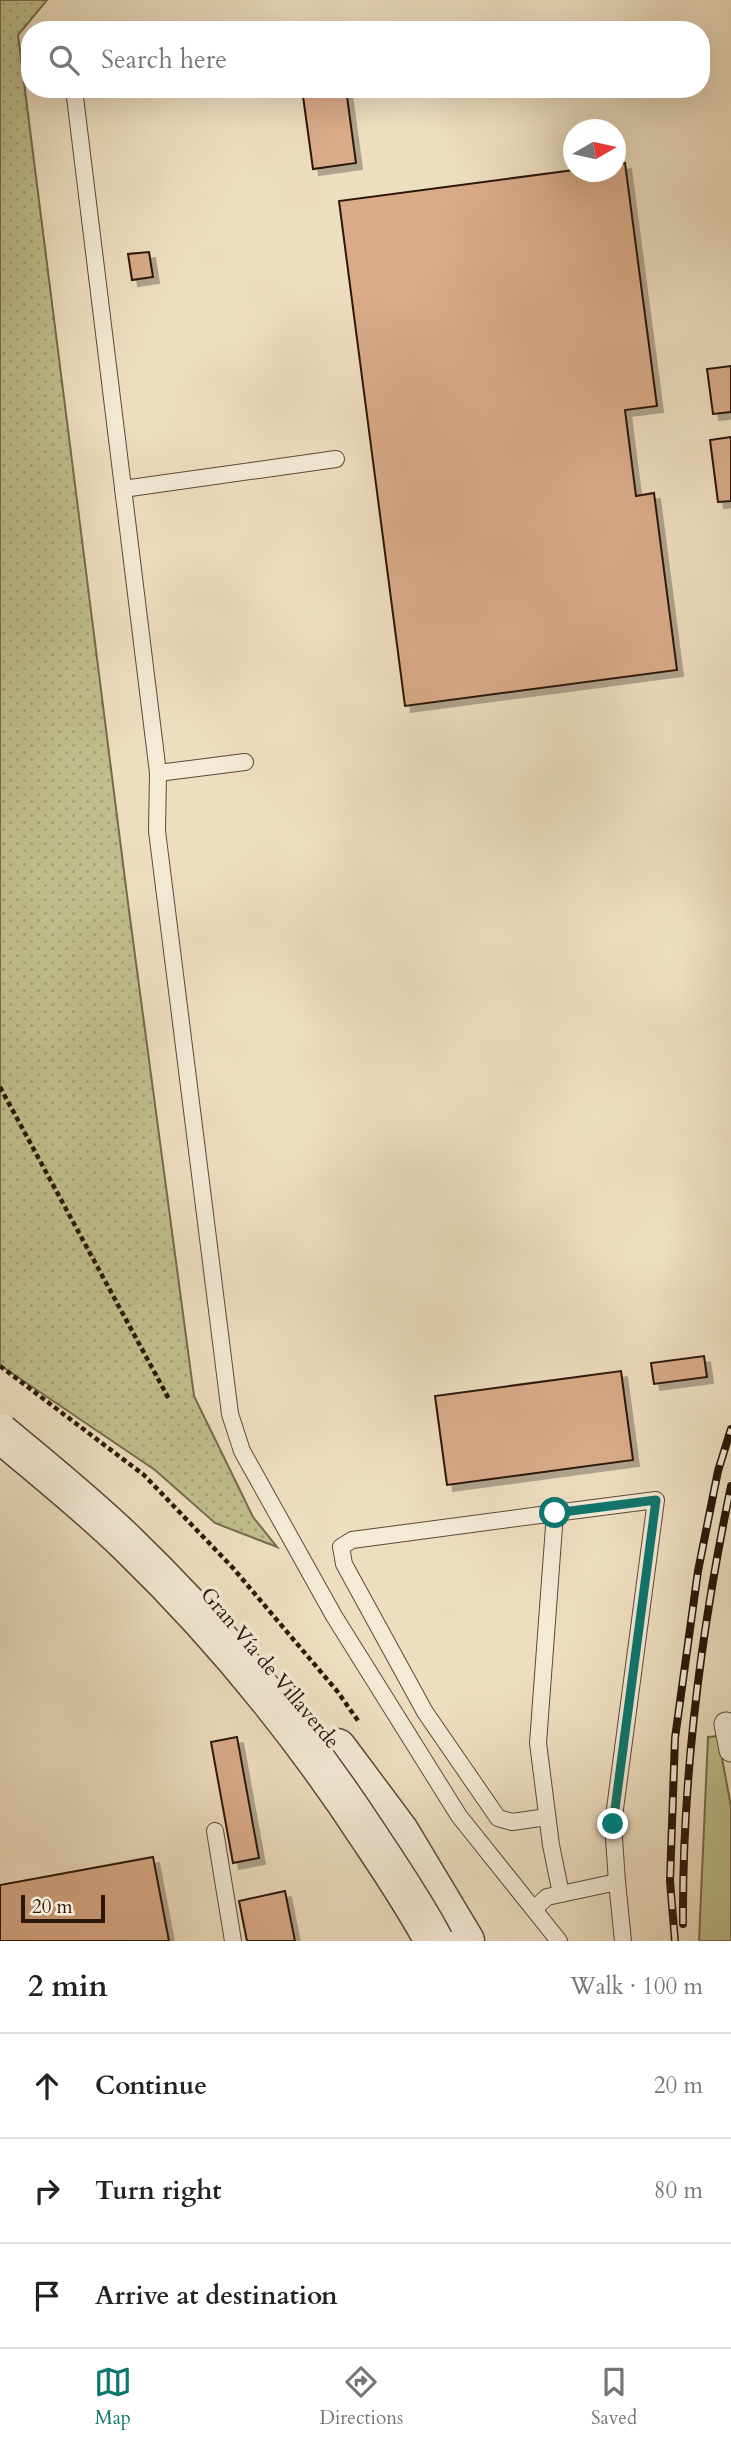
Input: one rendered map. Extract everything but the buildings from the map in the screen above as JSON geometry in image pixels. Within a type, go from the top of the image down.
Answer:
[{"type":"street","name":"Gran Vía de Villaverde","points":[[0,1405],[64,1454],[143,1524],[238,1624],[399,1831],[465,1941]]},
{"type":"street","name":"Gran Vía de Villaverde","points":[[0,1433],[127,1542],[235,1657],[297,1732],[346,1801],[421,1916],[434,1941]]},
{"type":"street","points":[[726,1724],[731,1750]]},
{"type":"lane","points":[[75,98],[158,773],[158,831],[230,1414],[242,1451],[334,1616],[459,1816],[559,1941]]},
{"type":"lane","points":[[123,489],[336,459]]},
{"type":"lane","points":[[158,773],[245,762]]},
{"type":"lane","points":[[547,1817],[512,1822],[498,1818],[425,1712],[344,1564],[341,1547],[352,1540],[656,1500],[613,1824],[623,1941]]},
{"type":"lane","points":[[555,1513],[538,1743],[547,1817],[561,1894]]},
{"type":"lane","points":[[215,1831],[233,1941]]},
{"type":"lane","points":[[534,1909],[547,1897],[617,1882]]},
{"type":"path","points":[[0,1087],[169,1399]]},
{"type":"path","points":[[0,1366],[144,1475],[233,1568],[337,1691],[360,1724]]},
{"type":"shaded area","points":[[0,0],[47,0],[30,21],[21,21],[21,31],[18,35],[21,98],[26,98],[128,903],[194,1396],[253,1517],[277,1547],[215,1523],[155,1470],[0,1365]]},
{"type":"shaded area","points":[[718,1736],[731,1807],[731,1941],[699,1941],[708,1737]]},
{"type":"railway","points":[[675,1941],[670,1881],[675,1738],[698,1571],[718,1471],[731,1429]]},
{"type":"railway","points":[[683,1924],[686,1813],[695,1703],[731,1486]]},
{"type":"route","points":[[555,1513],[656,1500],[613,1824]]}]
